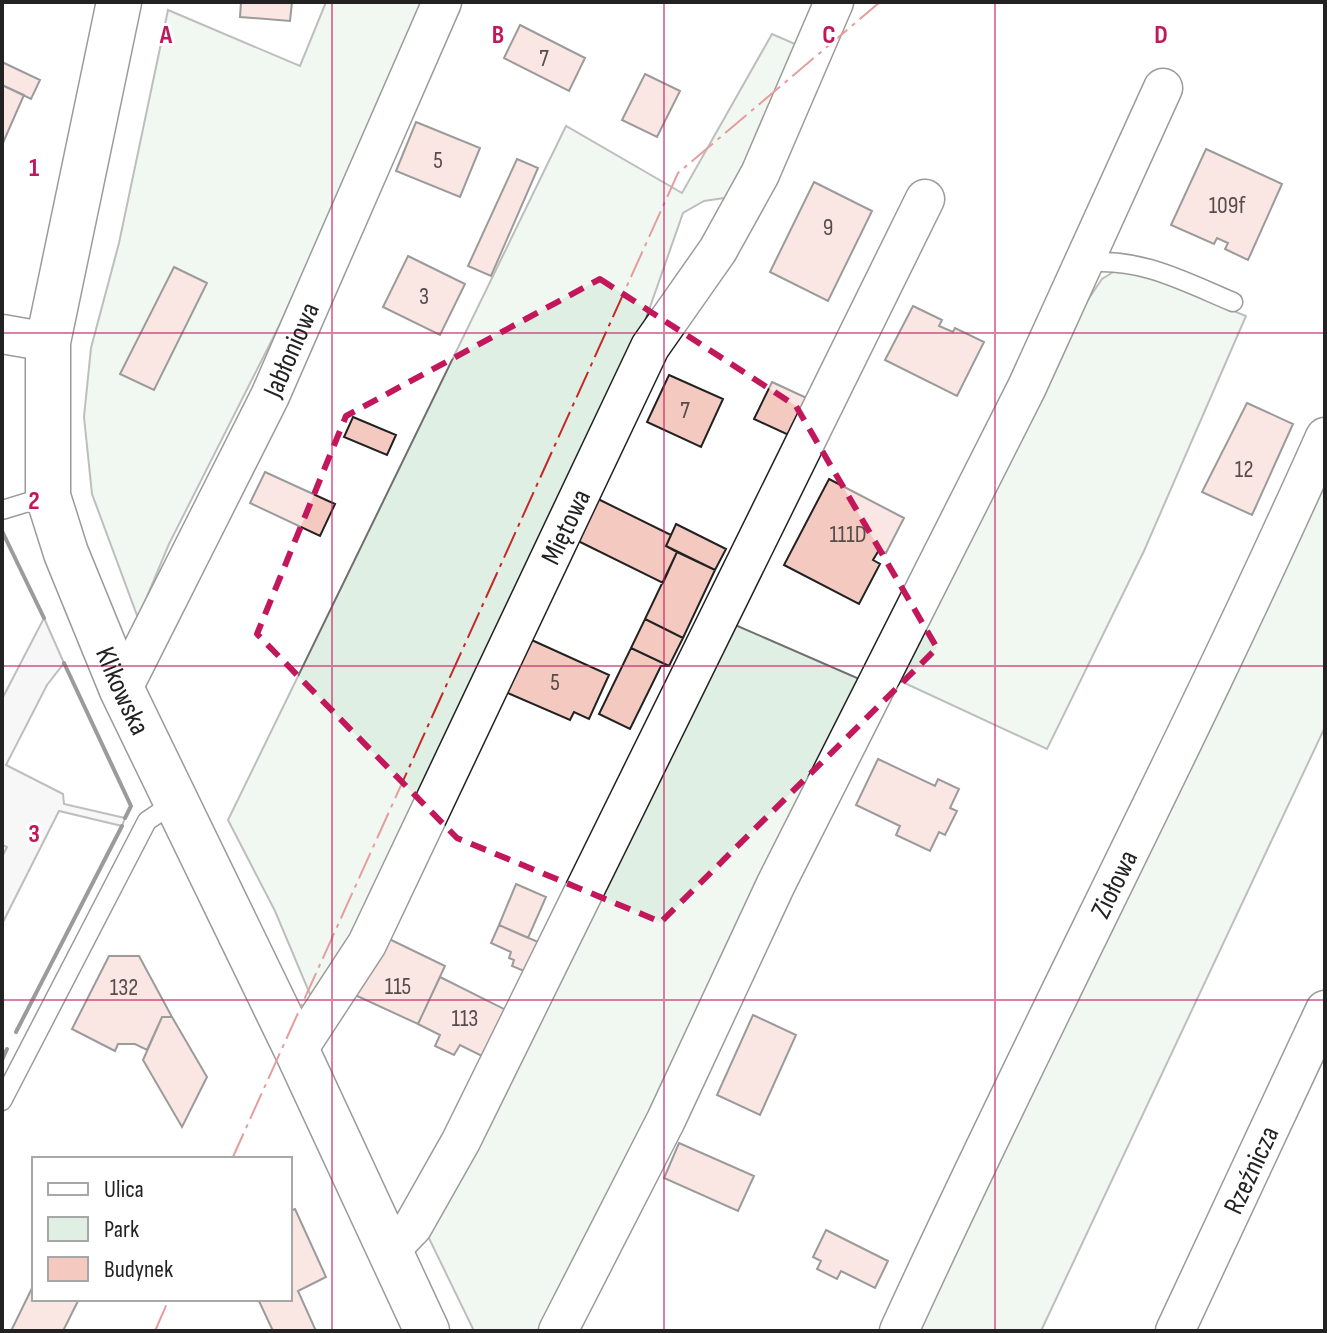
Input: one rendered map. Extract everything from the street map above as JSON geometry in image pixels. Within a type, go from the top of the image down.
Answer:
[{"type":"street","name":"Klikowska","points":[[119,2],[48,342],[48,496],[66,553],[122,690],[297,1051],[427,1331]]},
{"type":"street","name":"Jabłoniowa","points":[[122,690],[270,396],[442,2]]},
{"type":"street","name":"Miętowa","points":[[297,1051],[367,944],[650,347],[718,250],[760,174],[834,2]]},
{"type":"street","points":[[558,1331],[666,1120],[776,884],[1085,263],[1163,88]]},
{"type":"street","points":[[389,1251],[413,1226],[461,1141],[925,199]]},
{"type":"street","points":[[2,334],[48,342]]},
{"type":"street","name":"Ziołowa","points":[[899,1331],[994,1123],[1248,604],[1325,437]]},
{"type":"street","name":"Rzeźnicza","points":[[1175,1331],[1325,1010]]},
{"type":"lane","points":[[1085,263],[1115,260],[1149,266],[1233,302]]},
{"type":"lane","points":[[2,510],[48,496]]},
{"type":"lane","points":[[2,1101],[147,821],[175,802]]},
{"type":"highlighted area","points":[[600,279],[796,406],[937,648],[661,922],[457,838],[257,634],[346,416]]},
{"type":"green space","points":[[326,2],[425,2],[280,324],[169,544],[138,618],[92,494],[84,417],[91,348],[119,243],[168,10],[300,66]]},
{"type":"green space","points":[[772,34],[802,47],[731,197],[704,201],[683,213],[636,347],[357,937],[312,999],[275,911],[228,820],[566,126],[682,193]]},
{"type":"green space","points":[[1115,271],[1137,272],[1246,316],[1144,551],[1047,749],[898,680],[1077,316],[1102,279]]},
{"type":"green space","points":[[1325,452],[1325,727],[1041,1331],[914,1331]]},
{"type":"green space","points":[[726,621],[864,681],[546,1331],[474,1331],[424,1228]]},
{"type":"shaded area","points":[[44,618],[64,663],[47,685],[6,765],[63,794],[64,804],[125,818],[122,826],[59,811],[2,924],[2,857],[7,847],[2,845],[2,699]]},
{"type":"building","points":[[241,2],[292,2],[290,21],[240,17]]},
{"type":"building","points":[[520,25],[585,58],[569,91],[504,58]]},
{"type":"building","points":[[2,62],[40,80],[31,99],[2,85]]},
{"type":"building","points":[[645,74],[680,91],[657,137],[622,120]]},
{"type":"building","points":[[2,85],[24,95],[2,145]]},
{"type":"building","points":[[416,122],[480,148],[460,197],[396,171]]},
{"type":"building","points":[[1206,149],[1282,184],[1248,260],[1225,249],[1228,243],[1217,238],[1214,244],[1171,225]]},
{"type":"building","points":[[517,159],[538,168],[491,276],[468,266]]},
{"type":"building","points":[[814,182],[872,211],[828,301],[770,272]]},
{"type":"building","points":[[408,256],[465,284],[440,335],[383,307]]},
{"type":"building","points":[[174,267],[207,283],[154,390],[120,374]]},
{"type":"building","points":[[913,306],[942,320],[939,326],[953,332],[955,328],[984,342],[957,396],[885,360]]},
{"type":"building","points":[[669,375],[723,399],[701,447],[647,422]]},
{"type":"building","points":[[772,382],[811,400],[793,437],[754,419]]},
{"type":"building","points":[[1247,403],[1293,424],[1252,515],[1202,492]]},
{"type":"building","points":[[353,417],[396,435],[387,455],[344,437]]},
{"type":"building","points":[[265,472],[335,504],[320,536],[250,503]]},
{"type":"building","points":[[829,479],[904,518],[886,553],[879,550],[873,560],[880,564],[859,604],[784,565]]},
{"type":"building","points":[[596,498],[671,535],[666,546],[677,552],[663,583],[576,540]]},
{"type":"building","points":[[676,524],[726,549],[715,570],[666,546]]},
{"type":"building","points":[[677,552],[715,570],[683,638],[645,619]]},
{"type":"building","points":[[645,619],[683,638],[669,666],[631,648]]},
{"type":"building","points":[[525,637],[609,675],[589,719],[574,712],[570,720],[501,690]]},
{"type":"building","points":[[631,648],[669,666],[661,666],[630,729],[599,714]]},
{"type":"building","points":[[878,759],[935,786],[938,779],[959,789],[950,808],[957,811],[945,835],[939,832],[930,851],[896,835],[900,826],[856,805]]},
{"type":"building","points":[[516,884],[546,897],[528,938],[499,925]]},
{"type":"building","points":[[499,925],[545,945],[531,974],[512,966],[514,960],[509,958],[511,952],[491,943]]},
{"type":"building","points":[[383,936],[445,966],[418,1024],[355,995]]},
{"type":"building","points":[[109,956],[139,956],[172,1017],[162,1017],[147,1050],[135,1044],[118,1044],[115,1051],[72,1029]]},
{"type":"building","points":[[440,977],[512,1013],[488,1059],[460,1045],[454,1055],[435,1046],[440,1035],[418,1024]]},
{"type":"building","points":[[753,1015],[796,1035],[760,1115],[717,1095]]},
{"type":"building","points":[[162,1017],[172,1017],[207,1077],[182,1127],[143,1060]]},
{"type":"building","points":[[679,1143],[754,1176],[738,1211],[664,1178]]},
{"type":"building","points":[[295,1209],[326,1277],[298,1291],[316,1331],[273,1331],[259,1301],[292,1301],[292,1210]]},
{"type":"building","points":[[826,1230],[888,1261],[875,1288],[841,1271],[837,1279],[817,1269],[821,1261],[813,1257]]},
{"type":"building","points":[[32,1288],[32,1301],[78,1301],[63,1331],[11,1331]]},
{"type":"wall","points":[[2,531],[44,618]]},
{"type":"wall","points":[[64,663],[131,806],[125,818]]},
{"type":"wall","points":[[16,1032],[122,826]]},
{"type":"wall","points":[[2,1060],[7,1049]]},
{"type":"power","points":[[233,1157],[678,173],[880,2]]},
{"type":"power","points":[[155,1331],[168,1301]]}]
